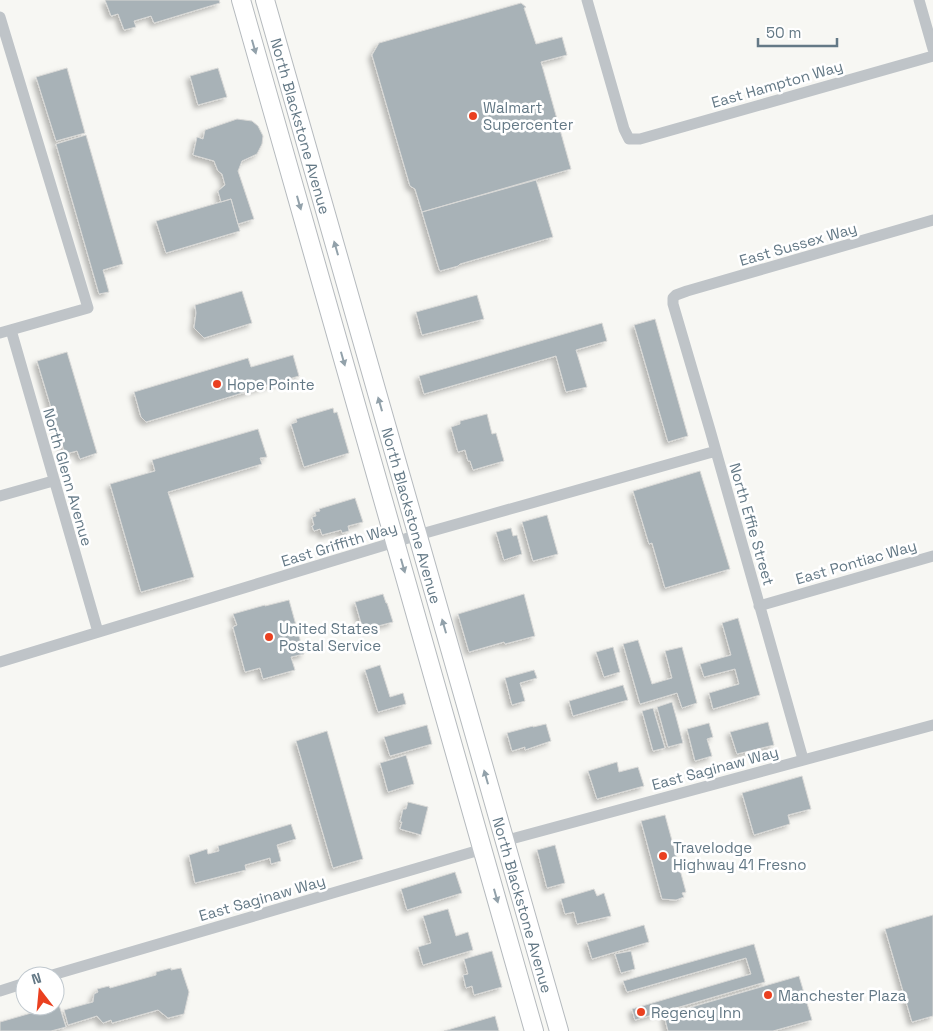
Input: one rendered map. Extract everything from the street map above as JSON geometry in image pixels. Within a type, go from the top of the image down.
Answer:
[{"type":"main road","name":"North Blackstone Avenue","points":[[241,0],[534,1031]]},
{"type":"main road","name":"North Blackstone Avenue","points":[[265,0],[559,1031]]},
{"type":"main road","points":[[270,103],[289,124],[303,175],[309,181],[318,185]]},
{"type":"main road","points":[[459,764],[475,784],[492,836],[497,841],[504,841]]},
{"type":"main road","points":[[483,849],[490,849],[495,852],[500,861],[508,890],[514,897],[522,900]]},
{"type":"street","name":"East Hampton Way","points":[[587,0],[624,129],[629,139],[640,139],[933,56]]},
{"type":"street","points":[[919,0],[933,49]]},
{"type":"street","points":[[0,16],[88,308],[5,331]]},
{"type":"street","name":"East Sussex Way","points":[[673,298],[687,291],[933,220]]},
{"type":"street","name":"North Effie Street","points":[[673,298],[672,304],[716,451],[803,759]]},
{"type":"street","name":"North Glenn Avenue","points":[[5,331],[54,481],[98,632]]},
{"type":"street","name":"East Griffith Way","points":[[0,662],[418,535],[716,451]]},
{"type":"street","points":[[0,496],[54,481]]},
{"type":"street","name":"East Pontiac Way","points":[[759,606],[933,556]]},
{"type":"street","name":"East Saginaw Way","points":[[504,841],[933,725]]},
{"type":"street","name":"East Saginaw Way","points":[[65,971],[483,849]]},
{"type":"street","points":[[0,991],[15,986]]},
{"type":"building","points":[[105,0],[219,0],[220,3],[154,23],[151,16],[134,21],[136,27],[124,30],[118,14],[111,16]]},
{"type":"building","name":"Walmart Supercenter","points":[[521,3],[526,7],[524,8],[536,44],[562,37],[567,55],[541,62],[571,169],[422,212],[415,189],[410,186],[372,55],[379,43]]},
{"type":"building","points":[[67,68],[85,133],[56,141],[36,77]]},
{"type":"building","points":[[218,68],[227,97],[198,105],[190,76]]},
{"type":"building","points":[[237,119],[252,121],[258,126],[263,136],[262,144],[257,154],[242,161],[238,171],[254,219],[238,224],[231,199],[221,202],[218,191],[225,185],[222,174],[218,171],[214,161],[193,155],[197,137],[203,139],[205,130]]},
{"type":"building","points":[[86,135],[123,264],[103,270],[109,292],[99,294],[56,144]]},
{"type":"building","points":[[536,180],[553,237],[440,271],[422,212]]},
{"type":"building","points":[[231,199],[240,231],[166,253],[156,221]]},
{"type":"building","points":[[242,291],[252,323],[204,338],[194,328],[195,305]]},
{"type":"building","points":[[477,295],[484,319],[422,335],[416,312]]},
{"type":"building","points":[[655,319],[688,436],[668,442],[634,325]]},
{"type":"building","points":[[602,323],[607,341],[576,350],[587,387],[566,392],[556,356],[424,394],[419,376]]},
{"type":"building","points":[[67,352],[97,453],[80,459],[77,451],[65,454],[37,361]]},
{"type":"building","name":"Hope Pointe","points":[[293,355],[299,376],[146,422],[141,417],[134,392],[248,358],[251,367]]},
{"type":"building","points":[[333,408],[334,413],[337,412],[349,453],[304,467],[291,424],[297,422],[296,419]]},
{"type":"building","points":[[487,414],[492,434],[496,433],[504,461],[473,470],[465,450],[458,452],[451,427],[460,424],[460,421]]},
{"type":"building","points":[[258,429],[267,457],[260,458],[262,464],[168,492],[194,577],[141,592],[110,484],[155,471],[152,460]]},
{"type":"building","points":[[700,471],[730,569],[665,588],[652,543],[649,544],[633,491]]},
{"type":"building","points":[[355,498],[363,522],[348,526],[349,531],[342,533],[341,530],[322,535],[320,529],[314,531],[312,517],[316,516],[315,512],[320,511],[319,509]]},
{"type":"building","points":[[547,515],[558,554],[533,561],[522,522]]},
{"type":"building","points":[[511,528],[513,536],[517,535],[522,554],[504,560],[496,532]]},
{"type":"building","points":[[383,594],[393,622],[363,630],[355,602]]},
{"type":"building","points":[[524,594],[535,636],[469,652],[458,614]]},
{"type":"building","points":[[289,600],[304,654],[291,657],[295,670],[263,679],[260,668],[245,672],[233,627],[237,625],[233,614]]},
{"type":"building","points":[[738,618],[760,695],[713,709],[709,693],[739,684],[735,669],[704,677],[700,664],[731,655],[722,623]]},
{"type":"building","points":[[638,640],[652,684],[672,678],[665,651],[682,647],[697,703],[682,708],[677,693],[640,704],[623,644]]},
{"type":"building","points":[[613,647],[620,672],[604,677],[596,652]]},
{"type":"building","points":[[380,665],[390,697],[403,693],[406,704],[378,712],[365,670]]},
{"type":"building","points":[[534,670],[537,678],[520,683],[525,701],[512,705],[505,678]]},
{"type":"building","points":[[623,685],[628,700],[573,716],[569,701]]},
{"type":"building","points":[[672,702],[683,743],[668,747],[657,707]]},
{"type":"building","points":[[653,708],[665,748],[653,751],[642,711]]},
{"type":"building","points":[[768,722],[774,745],[737,754],[730,732]]},
{"type":"building","points":[[709,723],[713,737],[707,739],[712,756],[695,761],[687,729]]},
{"type":"building","points":[[546,724],[551,741],[525,750],[525,747],[512,751],[507,733]]},
{"type":"building","points":[[427,725],[432,744],[390,756],[384,737]]},
{"type":"building","points":[[327,731],[363,859],[333,868],[296,741]]},
{"type":"building","points":[[406,755],[414,784],[388,792],[380,763]]},
{"type":"building","points":[[617,762],[619,772],[638,767],[644,786],[597,799],[588,771]]},
{"type":"building","points":[[802,776],[811,809],[788,815],[790,824],[754,835],[742,793]]},
{"type":"building","points":[[408,802],[428,807],[421,835],[400,829],[403,809],[406,809]]},
{"type":"building","name":"Travelodge Highway 41 Fresno","points":[[665,815],[686,892],[682,893],[684,897],[676,900],[662,899],[641,821]]},
{"type":"building","points":[[291,824],[296,839],[277,845],[281,861],[271,864],[270,858],[245,865],[246,870],[195,883],[189,855],[207,849],[208,854],[219,851],[218,846]]},
{"type":"building","points":[[555,845],[565,883],[547,888],[537,850]]},
{"type":"building","points":[[455,872],[462,893],[407,910],[401,889]]},
{"type":"building","points":[[594,889],[597,896],[604,893],[611,916],[577,924],[574,912],[565,914],[561,899]]},
{"type":"building","points":[[448,909],[456,936],[468,932],[473,950],[423,965],[418,947],[431,943],[423,916]]},
{"type":"building","points":[[933,915],[933,1016],[912,1022],[885,929]]},
{"type":"building","points":[[644,925],[649,942],[592,959],[587,942]]},
{"type":"building","points":[[754,944],[765,982],[635,1020],[632,1009],[751,974],[746,958],[627,992],[623,981]]},
{"type":"building","points":[[492,951],[502,987],[474,995],[472,986],[466,988],[463,975],[468,974],[464,959]]},
{"type":"building","points":[[631,951],[635,969],[621,973],[615,954]]},
{"type":"building","points":[[171,968],[171,970],[181,968],[189,992],[184,1014],[168,1018],[158,1010],[112,1023],[111,1020],[103,1023],[97,1016],[68,1025],[65,1010],[93,1002],[94,994],[98,992],[97,989],[109,986],[110,988],[156,975],[156,972]]},
{"type":"building","name":"Manchester Plaza","points":[[799,976],[812,1020],[773,1031],[668,1031],[664,1015]]},
{"type":"building","points":[[21,1016],[62,1016],[66,1027],[51,1031],[0,1031],[0,1022]]},
{"type":"building","points":[[495,1016],[499,1031],[444,1031]]},
{"type":"place","name":"Walmart Supercenter","points":[[473,116]]},
{"type":"place","name":"Hope Pointe","points":[[217,384]]},
{"type":"place","name":"United States Postal Service","points":[[269,637]]},
{"type":"place","name":"Travelodge Highway 41 Fresno","points":[[663,856]]},
{"type":"place","name":"Manchester Plaza","points":[[768,995]]},
{"type":"place","name":"Regency Inn","points":[[641,1012]]}]
